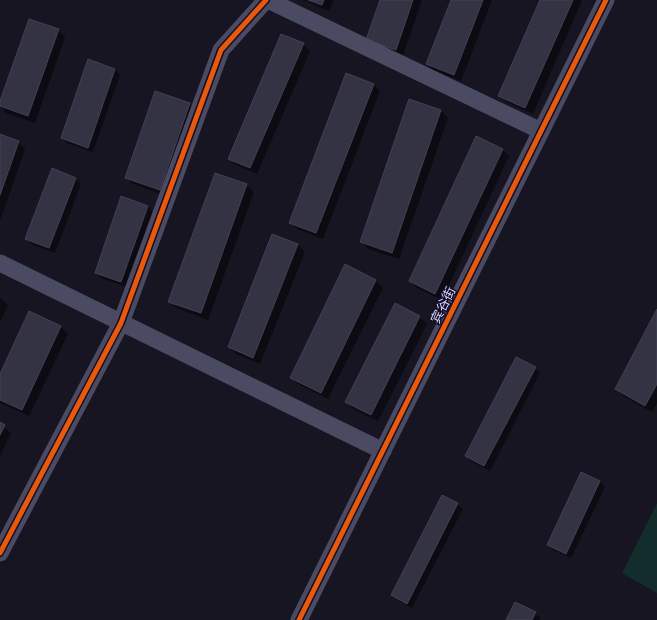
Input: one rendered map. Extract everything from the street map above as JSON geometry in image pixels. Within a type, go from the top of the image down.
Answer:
[{"type":"street","points":[[0,553],[121,323],[221,50],[267,0],[541,131]]},
{"type":"street","name":"宾谷街","points":[[299,620],[606,0]]},
{"type":"street","points":[[0,263],[383,451]]},
{"type":"green space","points":[[657,503],[657,593],[622,573]]},
{"type":"building","points":[[308,0],[324,0],[322,5]]},
{"type":"building","points":[[380,0],[413,0],[396,50],[366,40]]},
{"type":"building","points":[[451,0],[483,0],[454,75],[426,64]]},
{"type":"building","points":[[540,0],[573,0],[525,108],[498,96]]},
{"type":"building","points":[[29,19],[59,29],[28,116],[0,106],[0,101]]},
{"type":"building","points":[[281,34],[304,43],[250,168],[228,159]]},
{"type":"building","points":[[88,59],[115,69],[88,148],[61,138]]},
{"type":"building","points":[[346,73],[374,84],[316,233],[289,223]]},
{"type":"building","points":[[155,91],[190,103],[160,190],[125,178]]},
{"type":"building","points":[[409,99],[441,110],[392,253],[360,242]]},
{"type":"building","points":[[0,134],[19,141],[0,195]]},
{"type":"building","points":[[476,136],[503,149],[435,294],[409,281]]},
{"type":"building","points":[[52,168],[76,178],[49,248],[25,239]]},
{"type":"building","points":[[215,173],[247,184],[201,313],[168,302]]},
{"type":"building","points":[[121,196],[148,206],[121,282],[95,273]]},
{"type":"building","points":[[272,234],[298,244],[253,358],[228,347]]},
{"type":"building","points":[[345,264],[376,280],[321,393],[290,378]]},
{"type":"building","points":[[395,303],[420,316],[371,415],[345,402]]},
{"type":"building","points":[[657,309],[657,384],[645,406],[615,389]]},
{"type":"building","points":[[29,311],[61,326],[22,410],[0,400],[0,374]]},
{"type":"building","points":[[516,357],[536,367],[484,466],[465,456]]},
{"type":"building","points":[[0,422],[5,425],[0,435]]},
{"type":"building","points":[[581,472],[600,481],[566,554],[547,545]]},
{"type":"building","points":[[442,495],[458,503],[407,604],[391,595]]},
{"type":"building","points":[[515,602],[536,612],[532,620],[506,620]]},
{"type":"cycle path","points":[[0,553],[121,323],[221,50],[266,0]]},
{"type":"cycle path","points":[[299,620],[606,0]]}]
